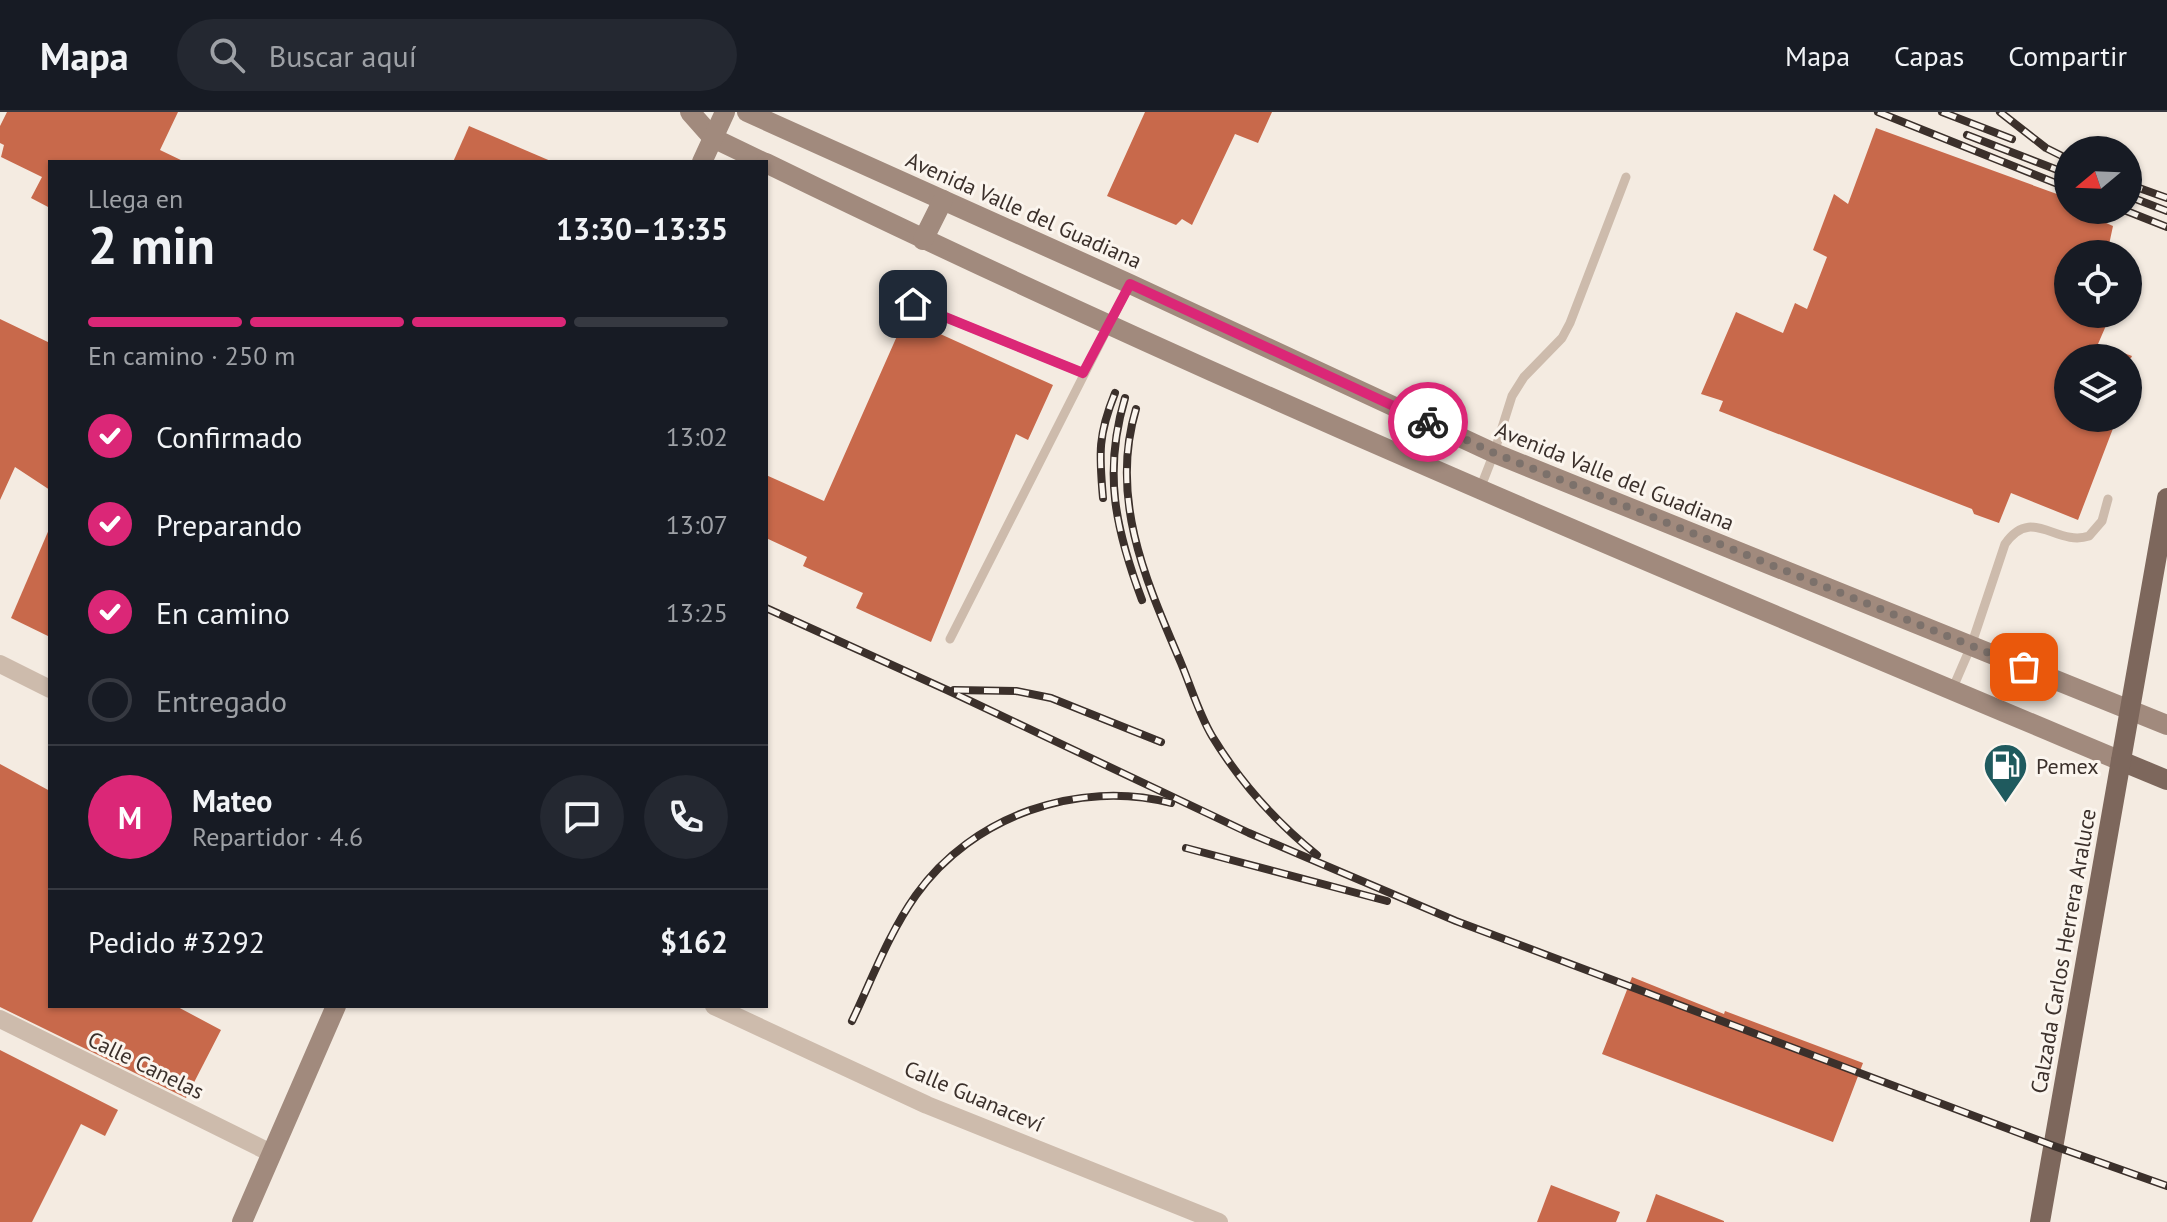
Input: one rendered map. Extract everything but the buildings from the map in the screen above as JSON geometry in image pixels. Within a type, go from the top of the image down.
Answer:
[{"type":"main road","points":[[690,112],[713,138],[759,160]]},
{"type":"main road","points":[[703,160],[725,112]]},
{"type":"main road","name":"Avenida Valle del Guadiana","points":[[747,112],[1130,284],[1494,453],[2167,725]]},
{"type":"main road","points":[[768,164],[923,240],[1480,489],[2167,780]]},
{"type":"main road","points":[[923,240],[943,200]]},
{"type":"main road","name":"Calzada Carlos Herrera Araluce","points":[[2040,1222],[2167,498]]},
{"type":"main road","points":[[242,1222],[335,1008]]},
{"type":"street","points":[[0,664],[48,688]]},
{"type":"street","name":"Calle Guanaceví","points":[[718,1008],[927,1105],[1219,1222]]},
{"type":"street","name":"Calle Canelas","points":[[0,1019],[271,1153]]},
{"type":"lane","points":[[1480,489],[1512,396],[1524,377],[1562,338],[1570,323],[1626,177]]},
{"type":"lane","points":[[950,639],[1130,284]]},
{"type":"lane","points":[[913,304],[1083,373]]},
{"type":"lane","points":[[1952,690],[1971,646],[2005,544],[2012,535],[2024,527],[2036,526],[2070,538],[2089,536],[2102,521],[2108,499]]},
{"type":"railway","points":[[1878,112],[2054,182]]},
{"type":"railway","points":[[1942,112],[2012,139]]},
{"type":"railway","points":[[2000,112],[2054,152]]},
{"type":"railway","points":[[1967,135],[2054,169]]},
{"type":"railway","points":[[2142,189],[2167,198]]},
{"type":"railway","points":[[2142,201],[2167,211]]},
{"type":"railway","points":[[2142,217],[2167,227]]},
{"type":"railway","points":[[1103,498],[1101,444],[1115,393]]},
{"type":"railway","points":[[1125,398],[1115,451],[1115,500],[1125,548],[1142,600]]},
{"type":"railway","points":[[1136,409],[1129,442],[1127,475],[1135,539],[1155,601],[1199,710],[1212,736],[1247,785],[1273,815],[1317,855]]},
{"type":"railway","points":[[768,609],[1249,833],[1456,921],[2167,1186]]},
{"type":"railway","points":[[954,690],[1016,691],[1051,698],[1161,742]]},
{"type":"railway","points":[[852,1021],[906,910],[939,867],[966,844],[1030,810],[1064,801],[1100,796],[1136,797],[1171,803]]},
{"type":"railway","points":[[1186,848],[1387,901]]},
{"type":"way so far","points":[[1428,422],[1494,453],[2024,667]]},
{"type":"place","name":"Pemex","points":[[2005,805]]},
{"type":"route","points":[[913,304],[1083,373],[1130,284],[1428,422]]}]
